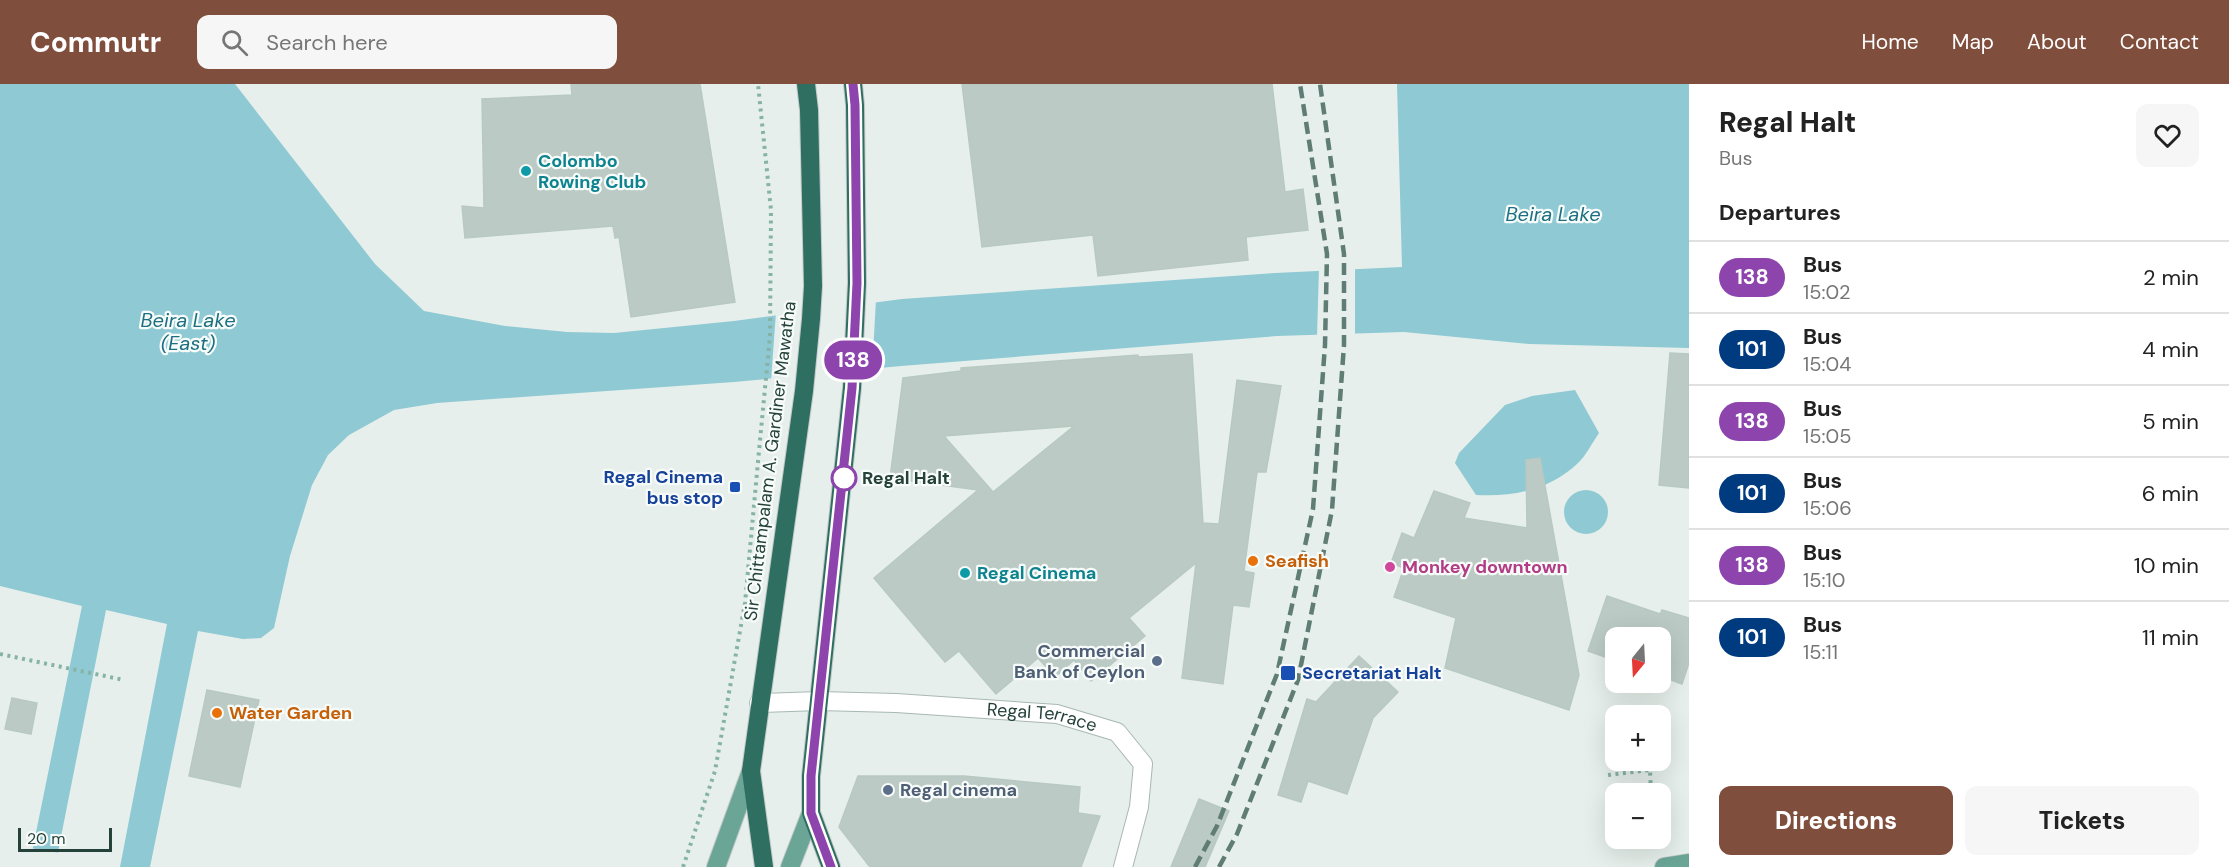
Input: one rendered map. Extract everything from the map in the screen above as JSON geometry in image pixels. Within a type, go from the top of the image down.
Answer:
[{"type":"highway","name":"Sir Chittampalam A. Gardiner Mawatha","points":[[764,867],[751,771],[804,391],[813,286],[809,110],[806,84]]},
{"type":"highway","points":[[831,867],[811,813],[811,776],[852,388],[857,283],[853,84]]},
{"type":"main road","points":[[716,867],[751,771]]},
{"type":"main road","points":[[790,867],[811,813]]},
{"type":"main road","points":[[1664,867],[1689,862]]},
{"type":"street","name":"Regal Terrace","points":[[759,703],[819,701],[896,703],[1057,714],[1117,732],[1143,764],[1139,807],[1124,867]]},
{"type":"path","points":[[683,867],[715,771],[745,603],[765,392],[771,290],[771,210],[758,84]]},
{"type":"path","points":[[0,654],[124,680]]},
{"type":"path","points":[[1608,775],[1650,770],[1651,783]]},
{"type":"water","points":[[0,84],[235,84],[375,264],[424,311],[505,326],[567,332],[614,333],[734,321],[902,299],[1275,273],[1402,267],[1397,84],[1689,84],[1689,348],[1529,344],[1404,332],[1277,336],[901,366],[734,382],[437,403],[394,410],[349,435],[328,455],[312,485],[290,556],[274,628],[261,638],[243,639],[198,631],[150,867],[120,867],[167,624],[106,610],[55,867],[29,867],[82,606],[0,586]]},
{"type":"water","points":[[1575,390],[1599,433],[1580,461],[1566,473],[1543,486],[1504,495],[1476,495],[1455,463],[1459,453],[1505,405],[1532,396]]},
{"type":"water","points":[[1586,490],[1595,491],[1602,496],[1607,503],[1607,521],[1602,528],[1595,533],[1586,534],[1577,533],[1570,528],[1565,521],[1564,512],[1565,503],[1570,496],[1577,491]]},
{"type":"pier","points":[[1355,266],[1355,336],[1317,337],[1319,267]]},
{"type":"pier","points":[[876,300],[872,372],[771,381],[776,312]]},
{"type":"pier","points":[[30,848],[60,853],[58,867],[26,867]]},
{"type":"building","points":[[571,84],[700,84],[735,302],[631,317],[619,237],[615,238],[613,226],[465,238],[462,206],[484,208],[482,99],[572,95]]},
{"type":"building","points":[[962,84],[1272,84],[1285,192],[1303,189],[1308,230],[1246,237],[1248,260],[1098,276],[1093,235],[982,247]]},
{"type":"building","points":[[1670,353],[1689,354],[1689,488],[1659,485]]},
{"type":"building","points":[[1192,354],[1203,523],[1219,524],[1237,380],[1281,386],[1266,472],[1257,472],[1244,571],[1254,573],[1249,607],[1233,605],[1223,684],[1182,678],[1196,563],[1129,618],[1145,636],[1091,681],[1074,660],[1055,677],[1038,658],[996,694],[959,651],[945,662],[874,578],[978,490],[890,478],[903,378],[961,371],[961,368],[1138,355],[1138,357]],"holes":[[[1074,426],[993,492],[944,436]]]},
{"type":"building","points":[[1540,458],[1579,675],[1569,710],[1445,668],[1456,618],[1394,597],[1404,568],[1391,563],[1402,533],[1414,538],[1434,491],[1470,503],[1464,518],[1527,528],[1526,460]]},
{"type":"building","points":[[1607,596],[1660,614],[1662,610],[1689,618],[1689,663],[1682,684],[1671,680],[1671,627],[1605,627],[1605,657],[1588,651]]},
{"type":"building","points":[[1359,656],[1398,692],[1373,718],[1347,794],[1308,781],[1301,802],[1278,795],[1307,699],[1316,702]]},
{"type":"building","points":[[207,690],[259,700],[240,787],[189,776]]},
{"type":"building","points":[[12,698],[37,703],[31,734],[5,729]]},
{"type":"building","points":[[858,776],[964,776],[1080,787],[1078,813],[1100,816],[1081,867],[870,867],[839,827]]},
{"type":"building","points":[[1199,799],[1229,811],[1205,867],[1171,867]]},
{"type":"railway","points":[[1195,867],[1217,826],[1277,674],[1313,509],[1325,345],[1327,254],[1300,84]]},
{"type":"railway","points":[[1219,867],[1237,834],[1298,680],[1332,510],[1344,345],[1344,254],[1320,84]]},
{"type":"bus line","name":"138","points":[[831,867],[811,813],[811,776],[852,388],[857,283],[853,84]]},
{"type":"place","name":"Colombo Rowing Club","points":[[526,171]]},
{"type":"place","name":"Regal Halt","points":[[844,478]]},
{"type":"place","name":"Regal Cinema bus stop","points":[[735,487]]},
{"type":"place","name":"Seafish","points":[[1253,561]]},
{"type":"place","name":"Monkey downtown","points":[[1390,567]]},
{"type":"place","name":"Regal Cinema","points":[[965,573]]},
{"type":"place","name":"Commercial Bank of Ceylon","points":[[1157,661]]},
{"type":"place","name":"Secretariat Halt","points":[[1288,673]]},
{"type":"place","name":"Water Garden","points":[[217,713]]},
{"type":"place","name":"Regal cinema","points":[[888,790]]},
{"type":"water label","name":"Beira Lake","points":[[1553,214]]},
{"type":"water label","name":"Beira Lake (East)","points":[[188,332]]}]
